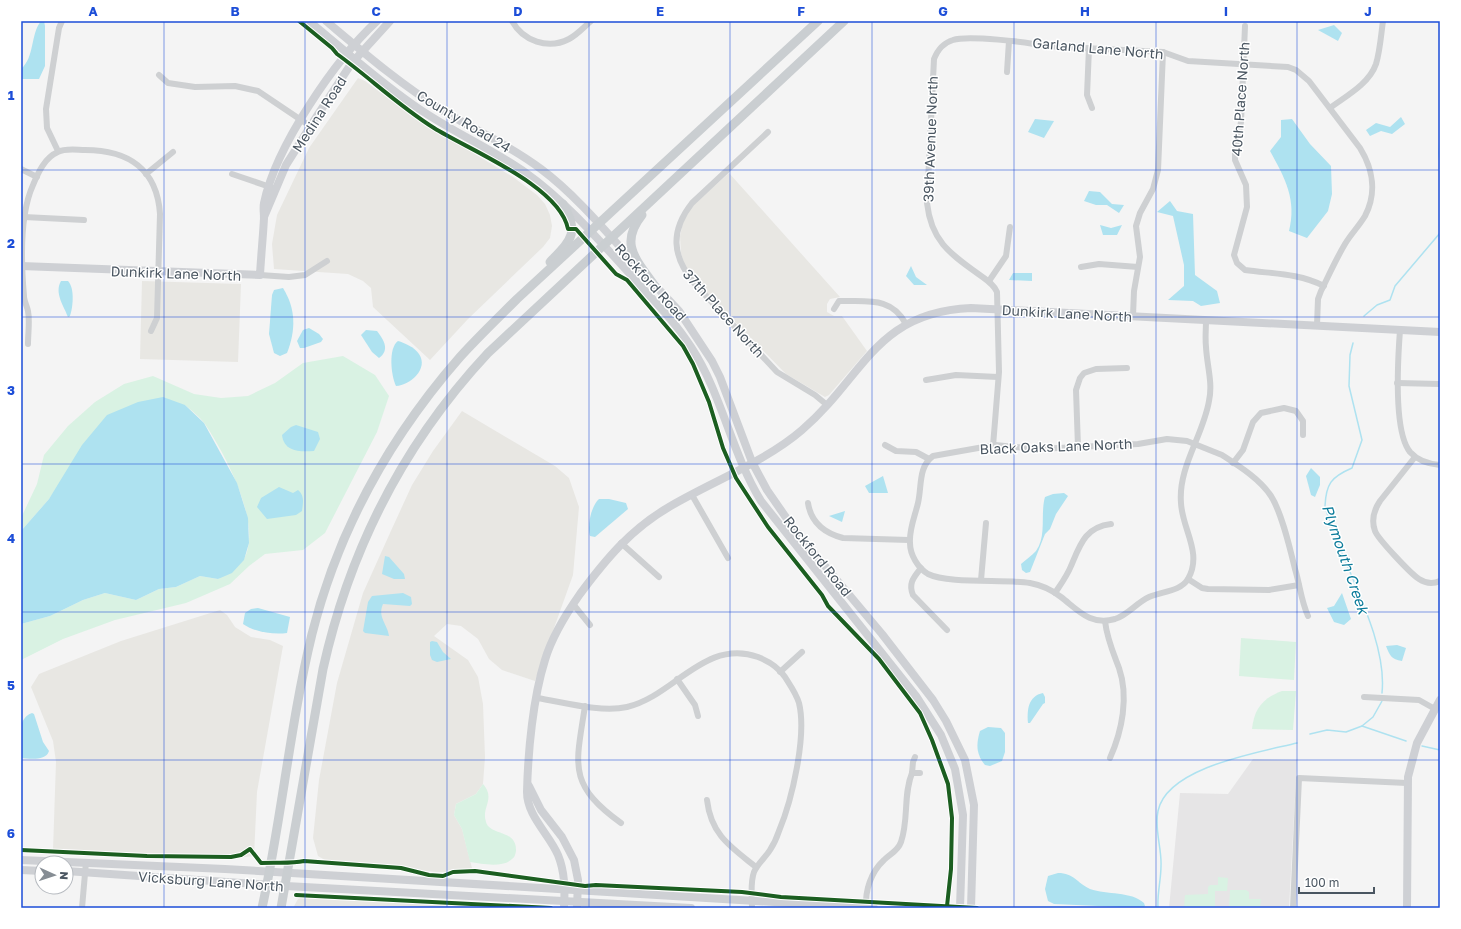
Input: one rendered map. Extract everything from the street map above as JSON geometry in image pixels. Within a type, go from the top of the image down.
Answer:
[{"type":"main road","name":"County Road 24","points":[[309,21],[412,104],[450,129],[504,158],[545,188],[591,232]]},
{"type":"main road","name":"County Road 24","points":[[326,21],[412,90],[442,110],[514,151],[541,169],[598,224]]},
{"type":"main road","name":"Medina Road","points":[[260,275],[264,218],[278,160],[301,120],[334,72],[348,53],[377,21]]},
{"type":"main road","name":"Medina Road","points":[[272,187],[310,126],[362,50],[390,21]]},
{"type":"main road","points":[[262,908],[270,873],[296,712],[309,647],[322,599],[346,534],[382,464],[420,407],[461,356],[517,299],[818,21]]},
{"type":"main road","points":[[281,908],[315,714],[331,634],[350,574],[375,514],[418,440],[470,373],[516,326],[844,21]]},
{"type":"main road","points":[[654,285],[631,250],[630,236],[641,215],[669,184]]},
{"type":"main road","points":[[517,299],[570,238],[573,228],[571,218],[563,204]]},
{"type":"main road","name":"Rockford Road","points":[[598,224],[679,311],[712,361],[720,377],[752,462],[767,490],[794,529],[933,700],[956,741],[964,760],[974,805],[971,908]]},
{"type":"main road","name":"Rockford Road","points":[[591,232],[664,312],[692,348],[710,380],[742,468],[761,501],[916,696],[941,735],[955,769],[963,815],[960,908]]},
{"type":"main road","name":"Dunkirk Lane North","points":[[21,266],[260,275]]},
{"type":"main road","name":"Dunkirk Lane North","points":[[564,904],[565,891],[558,855],[531,808],[527,793],[527,768],[537,698],[544,665],[550,647],[562,622],[602,563],[620,543],[652,517],[742,468],[801,431],[827,405],[874,350],[889,336],[906,324],[927,314],[971,308],[1440,332]]},
{"type":"main road","points":[[1407,908],[1408,783],[1416,743],[1440,700]]},
{"type":"main road","points":[[528,784],[541,810],[562,837],[571,854],[578,875],[577,905]]},
{"type":"main road","name":"Vicksburg Lane North","points":[[21,860],[86,862],[565,891],[752,905],[874,908]]},
{"type":"main road","points":[[21,870],[34,871]]},
{"type":"main road","name":"Vicksburg Lane North","points":[[74,871],[577,905],[691,908]]},
{"type":"street","points":[[58,152],[47,128],[46,109],[59,28],[62,21]]},
{"type":"street","points":[[512,21],[525,37],[534,41],[552,44],[570,38],[590,21]]},
{"type":"street","points":[[1330,108],[1361,84],[1372,71],[1378,56],[1383,21]]},
{"type":"street","name":"40th Place North","points":[[1245,26],[1241,122],[1235,152],[1235,160],[1246,185],[1248,196],[1245,218],[1235,250],[1235,259],[1237,264],[1245,270],[1290,274],[1305,278],[1324,286]]},
{"type":"street","name":"Garland Lane North","points":[[944,44],[958,38],[1028,42],[1045,46],[1163,52],[1188,61],[1280,66],[1296,70],[1309,81],[1366,158],[1370,169],[1372,187],[1370,205],[1365,216],[1342,248],[1318,299],[1317,325]]},
{"type":"street","points":[[1007,72],[1009,41]]},
{"type":"street","name":"39th Avenue North","points":[[944,44],[936,54],[934,64],[927,203],[928,215],[934,232],[947,250],[989,282],[997,292],[998,377],[993,446]]},
{"type":"street","points":[[1089,48],[1087,95],[1092,108]]},
{"type":"street","points":[[1133,316],[1134,291],[1140,257],[1136,226],[1140,213],[1153,189],[1158,170],[1163,52]]},
{"type":"street","points":[[159,75],[168,83],[195,87],[235,86],[258,91],[310,126]]},
{"type":"street","name":"37th Place North","points":[[768,132],[692,203],[685,212],[677,232],[678,255],[684,271],[694,283],[777,372],[815,395],[827,405]]},
{"type":"street","points":[[28,344],[28,312],[24,298],[21,266],[24,217],[28,200],[45,162],[58,152],[73,150],[110,151],[130,159],[146,174],[157,193],[159,203],[157,318],[151,331]]},
{"type":"street","points":[[146,174],[174,152]]},
{"type":"street","points":[[21,169],[37,177]]},
{"type":"street","points":[[232,174],[272,187]]},
{"type":"street","points":[[24,217],[84,220]]},
{"type":"street","points":[[989,282],[1006,256],[1010,227]]},
{"type":"street","name":"Dunkirk Lane North","points":[[260,275],[289,278],[305,275],[327,261]]},
{"type":"street","points":[[1080,267],[1099,264],[1138,267]]},
{"type":"street","points":[[834,309],[839,302],[883,303],[896,309],[906,324]]},
{"type":"street","points":[[885,445],[896,451],[916,452],[929,459],[923,469],[921,491],[910,540],[912,554],[921,568],[936,576],[1031,583],[1055,593],[1081,615],[1090,619],[1104,621],[1116,619],[1150,597],[1176,589],[1188,579],[1194,559],[1193,549],[1182,514],[1181,491],[1185,469],[1208,408],[1210,370],[1205,346],[1206,320]]},
{"type":"street","points":[[1400,330],[1397,383],[1403,440],[1415,457],[1428,464],[1440,465]]},
{"type":"street","points":[[1078,447],[1076,390],[1080,378],[1084,373],[1096,369],[1127,368]]},
{"type":"street","points":[[926,380],[956,375],[998,377]]},
{"type":"street","points":[[1397,383],[1440,384]]},
{"type":"street","points":[[1233,463],[1243,450],[1253,422],[1261,413],[1284,408],[1296,411],[1303,421],[1303,435]]},
{"type":"street","name":"Black Oaks Lane North","points":[[929,459],[944,453],[993,446],[1031,449],[1078,447],[1138,444],[1167,438],[1194,444],[1222,455],[1258,482],[1275,503],[1299,585],[1302,603],[1308,616]]},
{"type":"street","points":[[1415,457],[1380,501],[1376,508],[1373,523],[1378,538],[1418,579],[1431,583],[1440,581]]},
{"type":"street","points":[[692,495],[728,558]]},
{"type":"street","points":[[808,503],[809,513],[814,521],[822,529],[834,535],[843,538],[910,540]]},
{"type":"street","points":[[981,580],[986,523]]},
{"type":"street","points":[[1055,593],[1087,535],[1100,525],[1110,524]]},
{"type":"street","points":[[620,543],[658,577]]},
{"type":"street","points":[[921,568],[912,580],[911,590],[913,595],[947,630]]},
{"type":"street","points":[[1188,579],[1202,588],[1269,590],[1299,585]]},
{"type":"street","points":[[573,604],[590,625]]},
{"type":"street","points":[[1104,621],[1109,644],[1119,667],[1123,688],[1120,734],[1110,758]]},
{"type":"street","points":[[780,672],[802,652]]},
{"type":"street","points":[[537,698],[585,706],[614,708],[627,707],[650,697],[710,659],[730,653],[741,653],[757,657],[772,665],[780,672],[795,694],[801,712],[798,768],[780,830],[770,850],[756,867],[752,882],[752,905]]},
{"type":"street","points":[[677,679],[695,705],[698,716]]},
{"type":"street","points":[[1364,696],[1415,700],[1435,709]]},
{"type":"street","points":[[585,706],[578,761],[581,778],[588,794],[596,803],[621,823]]},
{"type":"street","points":[[866,908],[867,889],[871,878],[876,869],[897,849],[900,844],[907,815],[906,790],[912,773],[912,762],[915,757]]},
{"type":"street","points":[[912,773],[920,773]]},
{"type":"street","points":[[1293,908],[1299,778],[1408,783]]},
{"type":"street","points":[[708,800],[711,821],[716,830],[729,846],[756,867]]},
{"type":"street","points":[[82,908],[86,862]]},
{"type":"shaded area","points":[[358,78],[365,81],[412,116],[513,177],[537,195],[545,204],[550,215],[552,226],[550,238],[543,247],[468,319],[430,360],[373,307],[371,288],[363,281],[348,274],[274,269],[272,244],[277,215],[309,148]]},
{"type":"shaded area","points":[[729,173],[840,297],[830,299],[827,304],[827,312],[834,316],[842,316],[867,351],[829,395],[825,397],[786,374],[686,270],[681,253],[680,236],[684,218],[691,207]]},
{"type":"shaded area","points":[[142,281],[241,284],[238,362],[140,359]]},
{"type":"shaded area","points":[[462,411],[555,466],[569,478],[579,507],[573,575],[535,681],[502,670],[489,659],[478,639],[461,626],[447,624],[434,636],[468,660],[478,677],[483,704],[485,757],[483,784],[476,794],[456,804],[454,815],[462,829],[473,872],[436,872],[357,864],[330,863],[318,856],[313,838],[319,780],[337,683],[363,593],[412,485],[433,451]]},
{"type":"shaded area","points":[[220,610],[227,615],[235,627],[251,637],[270,640],[283,646],[257,792],[254,856],[227,859],[53,850],[56,762],[53,741],[31,687],[39,674],[121,641]]},
{"type":"shaded area","points":[[1253,759],[1297,760],[1289,908],[1169,908],[1180,793],[1228,794]]},
{"type":"shaded area","points":[[311,894],[488,908],[293,908],[298,899]]},
{"type":"green space","points":[[343,356],[375,375],[389,396],[377,432],[325,533],[303,550],[265,554],[249,566],[230,584],[186,603],[115,620],[63,639],[21,660],[21,624],[50,616],[83,600],[105,593],[136,600],[159,589],[176,587],[200,576],[218,579],[240,564],[244,559],[249,544],[249,527],[245,509],[231,471],[205,424],[185,405],[65,476],[49,499],[21,531],[21,518],[37,484],[44,455],[68,426],[95,402],[124,384],[153,376],[194,394],[221,398],[248,396],[275,383],[303,363]]},
{"type":"green space","points":[[1241,638],[1296,642],[1294,680],[1239,676]]},
{"type":"green space","points":[[1282,691],[1296,691],[1293,730],[1252,729],[1257,710],[1270,697]]},
{"type":"green space","points":[[483,784],[487,789],[488,794],[485,817],[488,826],[508,836],[515,844],[516,851],[514,857],[503,864],[492,865],[470,862],[462,829],[454,815],[456,804],[476,794]]},
{"type":"green space","points":[[1218,877],[1228,878],[1227,891],[1215,891],[1215,908],[1184,908],[1185,895],[1208,894],[1208,887],[1210,885],[1218,885]]},
{"type":"green space","points":[[1230,890],[1246,890],[1249,892],[1249,899],[1261,899],[1260,907],[1229,906]]},
{"type":"water","points":[[41,21],[44,21],[45,26],[45,66],[39,79],[22,79],[21,69],[31,52],[35,33]]},
{"type":"water","points":[[1334,25],[1342,33],[1338,41],[1318,30]]},
{"type":"water","points":[[1401,117],[1405,124],[1392,134],[1381,131],[1370,136],[1366,130],[1376,123],[1390,127]]},
{"type":"water","points":[[1035,119],[1054,121],[1044,138],[1028,132]]},
{"type":"water","points":[[1292,119],[1310,144],[1331,166],[1332,194],[1328,211],[1307,238],[1289,231],[1292,209],[1288,190],[1285,180],[1270,151],[1281,137],[1281,120]]},
{"type":"water","points":[[1089,191],[1100,192],[1112,204],[1124,205],[1119,213],[1107,205],[1096,205],[1084,201]]},
{"type":"water","points":[[1170,201],[1177,211],[1193,214],[1195,275],[1217,291],[1220,303],[1201,306],[1193,301],[1168,300],[1184,286],[1184,265],[1173,216],[1157,212]]},
{"type":"water","points":[[1100,225],[1111,228],[1122,225],[1117,235],[1103,235]]},
{"type":"water","points":[[911,266],[916,277],[927,285],[914,285],[906,276]]},
{"type":"water","points":[[1013,273],[1032,273],[1032,281],[1009,280]]},
{"type":"water","points":[[61,281],[68,281],[72,288],[72,308],[70,316],[68,317],[59,295],[59,286]]},
{"type":"water","points":[[283,288],[292,312],[293,328],[287,353],[280,356],[274,353],[269,334],[272,295],[274,290]]},
{"type":"water","points":[[309,328],[319,334],[323,339],[321,342],[300,348],[297,341],[303,330]]},
{"type":"water","points":[[366,330],[377,331],[384,341],[384,352],[379,358],[372,352],[361,335]]},
{"type":"water","points":[[398,341],[415,349],[419,354],[422,365],[420,370],[412,379],[407,383],[396,386],[391,362],[393,350]]},
{"type":"water","points":[[163,397],[185,405],[204,423],[237,483],[248,518],[249,543],[244,560],[232,573],[218,579],[200,576],[176,587],[159,589],[136,600],[105,593],[83,600],[50,616],[21,624],[21,531],[49,499],[82,445],[107,415],[138,402]]},
{"type":"water","points":[[296,425],[318,432],[320,439],[314,451],[294,450],[289,448],[283,441],[282,435],[291,427]]},
{"type":"water","points":[[1311,468],[1320,477],[1320,485],[1315,497],[1311,495],[1306,476]]},
{"type":"water","points":[[883,476],[888,493],[869,493],[865,486]]},
{"type":"water","points":[[279,487],[293,493],[298,490],[300,492],[303,500],[302,511],[296,515],[267,519],[257,507],[261,498]]},
{"type":"water","points":[[1064,493],[1068,496],[1056,514],[1050,529],[1045,534],[1030,572],[1026,573],[1022,570],[1021,564],[1036,551],[1039,545],[1042,532],[1045,497],[1053,494]]},
{"type":"water","points":[[599,499],[609,499],[626,503],[628,509],[595,537],[590,536],[589,522],[594,506]]},
{"type":"water","points":[[845,511],[842,522],[829,516]]},
{"type":"water","points":[[385,556],[389,557],[404,574],[405,579],[394,579],[382,574]]},
{"type":"water","points":[[403,593],[411,597],[412,604],[410,606],[383,604],[381,609],[382,617],[389,636],[365,633],[363,631],[368,602],[372,596]]},
{"type":"water","points":[[1342,593],[1351,619],[1344,625],[1334,622],[1327,608],[1334,606]]},
{"type":"water","points":[[258,608],[290,617],[287,633],[276,634],[264,632],[243,624],[245,613],[251,609]]},
{"type":"water","points":[[430,642],[437,642],[443,652],[451,659],[437,662],[432,660],[430,655]]},
{"type":"water","points":[[1397,645],[1406,648],[1402,661],[1391,656],[1386,646]]},
{"type":"water","points":[[1043,693],[1045,703],[1030,723],[1028,723],[1028,709],[1031,700]]},
{"type":"water","points":[[32,713],[34,714],[43,742],[49,751],[41,758],[21,758],[21,726],[27,716]]},
{"type":"water","points":[[988,727],[1001,728],[1005,733],[1005,752],[1002,761],[990,766],[985,765],[978,753],[980,731]]},
{"type":"water","points":[[1058,873],[1072,876],[1090,889],[1126,895],[1139,899],[1145,906],[1143,908],[1054,904],[1048,901],[1045,889],[1048,876]]},
{"type":"waterway","name":"Plymouth Creek","points":[[1440,138],[1440,163]]},
{"type":"waterway","name":"Plymouth Creek","points":[[1364,316],[1377,305],[1390,300],[1395,286],[1440,233]]},
{"type":"waterway","name":"Plymouth Creek","points":[[1353,343],[1350,355],[1349,386],[1362,440],[1352,468],[1334,478],[1328,487],[1325,506],[1332,528],[1371,624],[1378,648],[1382,671],[1382,693]]},
{"type":"waterway","name":"Plymouth Creek","points":[[1310,734],[1327,730],[1346,732],[1362,726],[1373,717],[1382,701]]},
{"type":"waterway","points":[[1362,726],[1406,741]]},
{"type":"waterway","name":"Plymouth Creek","points":[[1158,908],[1161,859],[1157,832],[1157,818],[1158,811],[1165,796],[1178,783],[1217,764],[1261,751],[1297,743]]},
{"type":"waterway","points":[[1422,746],[1440,750]]},
{"type":"cycle path","points":[[299,21],[332,48],[337,54],[421,119],[449,137],[490,158],[531,184],[549,198],[561,213],[568,229],[576,229],[616,274],[627,280],[683,346],[693,364],[709,402],[723,448],[736,478],[768,527],[822,595],[828,606],[879,659],[920,713],[932,740],[948,784],[952,818],[951,869],[947,906]]},
{"type":"cycle path","points":[[21,850],[147,856],[231,857],[241,855],[250,849],[261,863],[288,863],[304,861],[401,868],[429,875],[443,876],[453,872],[475,871],[585,886],[596,885],[742,892],[781,897],[977,908]]},
{"type":"cycle path","points":[[296,895],[551,908]]}]
